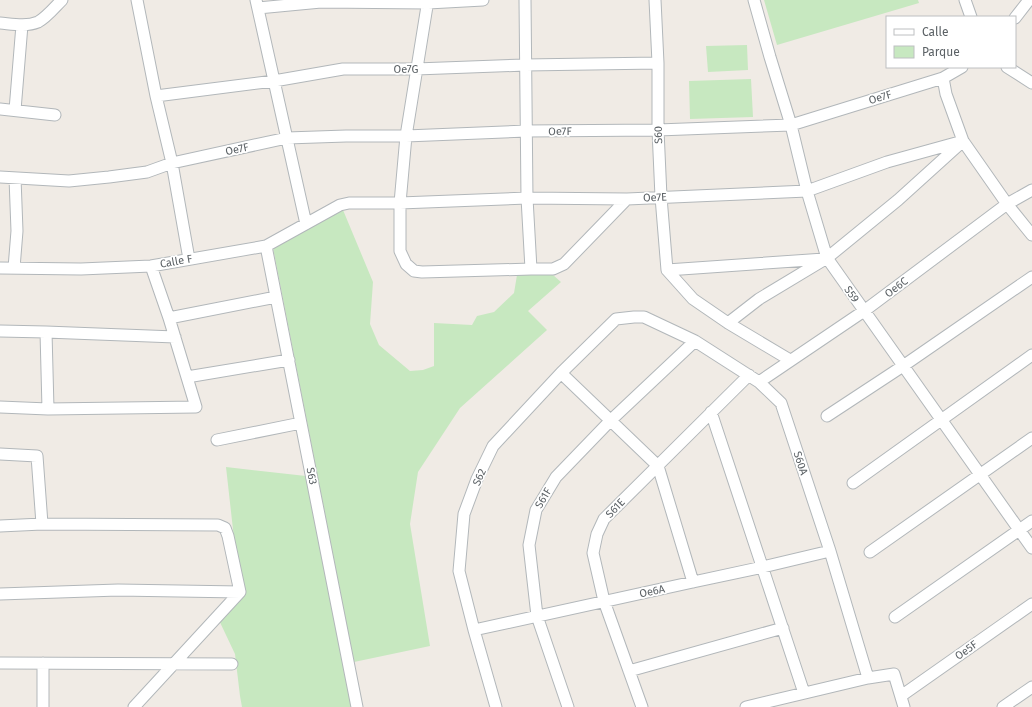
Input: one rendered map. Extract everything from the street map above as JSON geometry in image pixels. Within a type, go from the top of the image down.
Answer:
[{"type":"street","points":[[0,23],[22,25],[37,22],[43,19],[62,0]]},
{"type":"street","points":[[137,0],[156,96],[172,163],[189,259]]},
{"type":"street","points":[[306,224],[257,4],[483,0]]},
{"type":"street","points":[[525,0],[527,198],[531,268]]},
{"type":"street","name":"S60","points":[[655,0],[658,63],[658,130],[666,270]]},
{"type":"street","name":"S59","points":[[754,0],[791,124],[807,191],[826,258],[1032,548]]},
{"type":"street","points":[[965,0],[972,16]]},
{"type":"street","points":[[428,1],[406,136],[400,203],[400,251],[406,264],[414,271],[422,272],[531,268],[553,269],[564,264],[627,199]]},
{"type":"street","points":[[1016,17],[1026,4]]},
{"type":"street","points":[[15,110],[22,25]]},
{"type":"street","name":"Oe7G","points":[[156,96],[274,81],[343,69],[416,69],[525,65],[658,63]]},
{"type":"street","name":"Oe7F","points":[[0,177],[69,181],[103,178],[147,172],[172,163],[287,138],[406,136],[526,131],[658,130],[791,124],[943,78],[960,68]]},
{"type":"street","points":[[1009,68],[1032,83]]},
{"type":"street","points":[[943,78],[946,94],[963,141],[1007,204],[1032,235]]},
{"type":"street","points":[[0,109],[55,115]]},
{"type":"street","points":[[728,323],[760,299],[826,258],[898,200],[963,141]]},
{"type":"street","name":"Oe7E","points":[[340,205],[349,203],[400,203],[527,198],[627,199],[807,191],[887,162],[963,141]]},
{"type":"street","points":[[14,268],[18,231],[15,178]]},
{"type":"street","name":"Oe6C","points":[[759,382],[864,311],[1007,204],[1032,190]]},
{"type":"street","name":"Calle F","points":[[0,268],[81,270],[151,266],[266,246],[340,205]]},
{"type":"street","name":"S63","points":[[266,246],[357,707]]},
{"type":"street","points":[[666,270],[826,258]]},
{"type":"street","points":[[0,407],[48,409],[196,407],[169,318],[151,266]]},
{"type":"street","points":[[666,270],[693,299],[728,323],[790,360]]},
{"type":"street","points":[[828,416],[1032,277]]},
{"type":"street","points":[[169,318],[276,297]]},
{"type":"street","name":"S60A","points":[[644,317],[694,341],[749,375],[759,382],[781,403],[830,551],[868,678]]},
{"type":"street","name":"S62","points":[[496,707],[459,571],[464,514],[477,479],[493,446],[561,373],[616,319],[644,317]]},
{"type":"street","points":[[0,332],[46,332],[175,337]]},
{"type":"street","points":[[46,332],[48,409]]},
{"type":"street","name":"S61F","points":[[568,707],[537,616],[528,545],[536,510],[556,477],[610,421],[694,341]]},
{"type":"street","points":[[853,483],[1032,355]]},
{"type":"street","points":[[187,377],[289,360]]},
{"type":"street","points":[[561,373],[658,466],[693,582]]},
{"type":"street","name":"S61E","points":[[642,707],[604,601],[593,553],[597,534],[604,519],[749,375]]},
{"type":"street","points":[[711,412],[804,693]]},
{"type":"street","points":[[217,440],[302,423]]},
{"type":"street","points":[[870,552],[1032,438]]},
{"type":"street","points":[[0,454],[38,456],[42,524]]},
{"type":"street","points":[[895,617],[1032,521]]},
{"type":"street","points":[[0,526],[42,524],[218,525],[224,528],[228,536],[240,592]]},
{"type":"street","name":"Oe6A","points":[[474,630],[763,568],[830,551]]},
{"type":"street","points":[[0,594],[118,590],[240,592]]},
{"type":"street","points":[[134,707],[240,592]]},
{"type":"street","name":"Oe5F","points":[[901,696],[1032,604]]},
{"type":"street","points":[[629,671],[783,628]]},
{"type":"street","points":[[0,663],[232,664]]},
{"type":"street","points":[[43,663],[43,707]]},
{"type":"street","points":[[746,707],[758,706],[804,693],[868,678],[894,674],[904,707]]},
{"type":"street","points":[[1003,707],[1032,687]]},
{"type":"green space","points":[[764,0],[918,0],[919,3],[777,45]]},
{"type":"green space","points":[[747,45],[748,70],[708,72],[706,46]]},
{"type":"green space","points":[[751,79],[753,117],[690,119],[689,81]]},
{"type":"green space","points":[[343,210],[373,282],[370,324],[379,345],[410,371],[423,370],[434,366],[434,323],[472,325],[477,316],[494,312],[514,293],[517,275],[553,275],[561,282],[528,311],[547,330],[460,408],[418,472],[410,524],[430,646],[354,662],[273,248]]},
{"type":"green space","points":[[226,467],[306,476],[352,707],[242,707],[235,654],[217,616],[240,592]]}]
